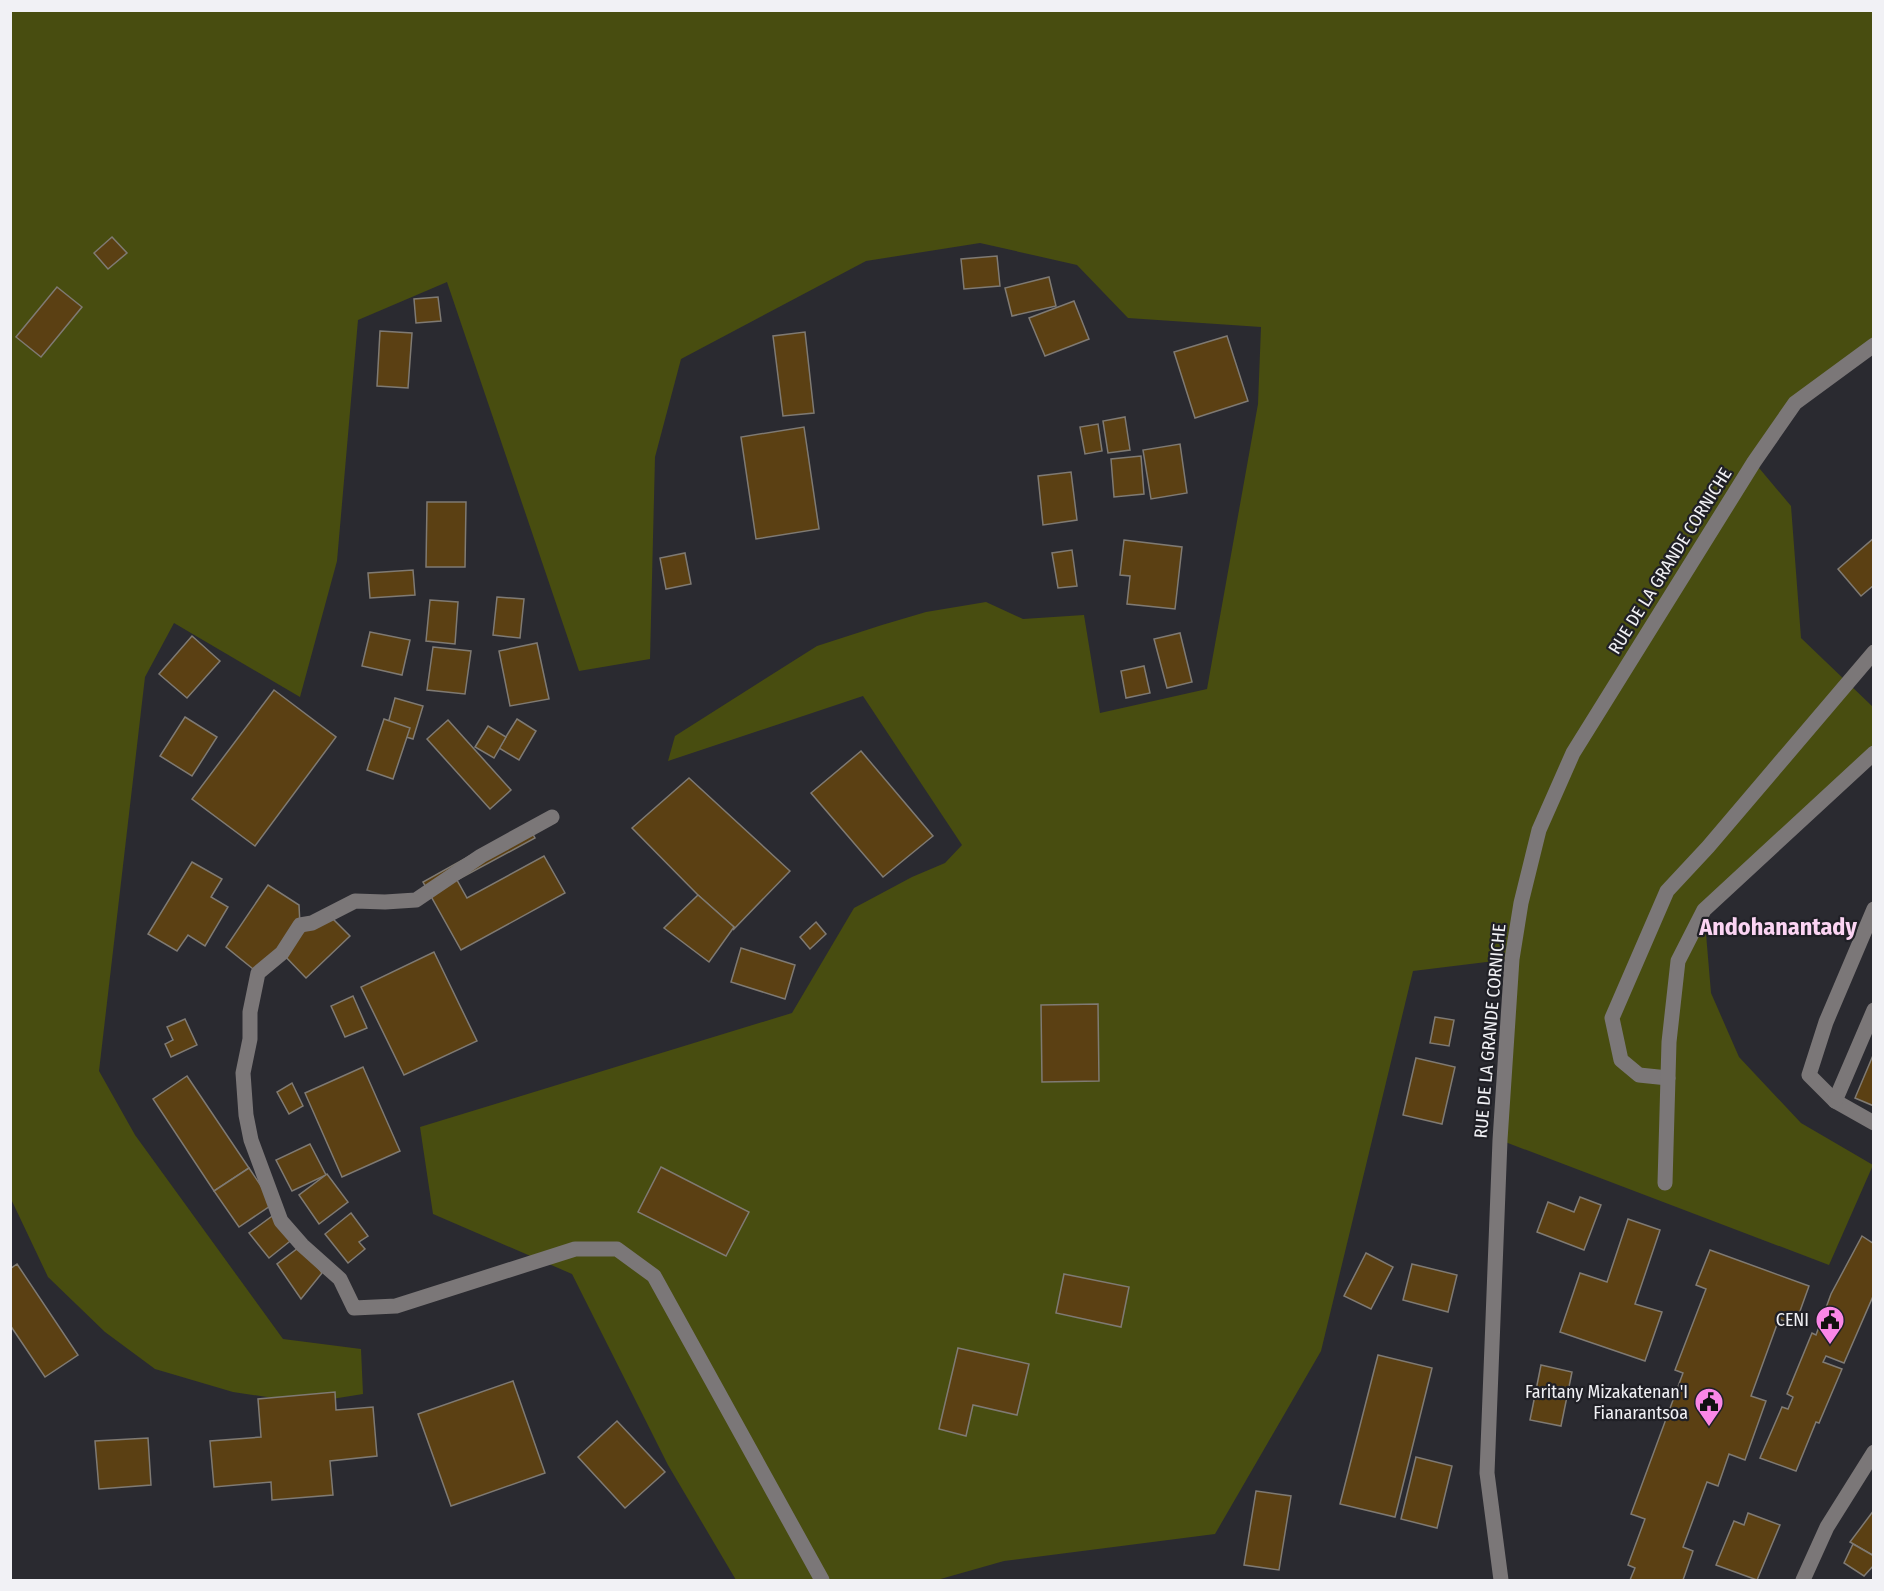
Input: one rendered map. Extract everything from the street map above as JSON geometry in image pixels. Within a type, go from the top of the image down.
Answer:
[{"type":"street","name":"RUE DE LA GRANDE CORNICHE","points":[[1501,1581],[1487,1473],[1500,1140],[1512,959],[1521,903],[1539,830],[1573,753],[1754,462],[1795,403],[1874,345]]},
{"type":"street","points":[[1668,1077],[1640,1076],[1621,1060],[1612,1018],[1667,891],[1708,847],[1874,652]]},
{"type":"street","points":[[1665,1182],[1669,1042],[1678,961],[1704,910],[1874,753]]},
{"type":"street","points":[[552,817],[482,856],[416,900],[356,901],[312,923],[300,925],[282,953],[258,973],[250,1012],[250,1039],[243,1073],[246,1115],[251,1140],[280,1221],[302,1245],[340,1279],[354,1308],[396,1306],[575,1249],[617,1249],[654,1276],[822,1581]]},
{"type":"street","points":[[1874,909],[1826,1022],[1809,1075],[1834,1101],[1874,1123]]},
{"type":"street","points":[[1834,1101],[1874,1010]]},
{"type":"street","points":[[1803,1581],[1827,1527],[1874,1452]]},
{"type":"green space","points":[[11,11],[1873,11],[1873,345],[1795,403],[1754,462],[1791,506],[1801,638],[1873,707],[1873,753],[1704,910],[1711,993],[1739,1057],[1801,1123],[1873,1165],[1829,1265],[1500,1140],[1511,959],[1413,971],[1321,1351],[1215,1534],[1004,1561],[937,1580],[736,1580],[668,1465],[572,1274],[433,1214],[420,1127],[792,1013],[854,908],[912,877],[945,863],[962,845],[863,696],[668,761],[675,736],[817,646],[926,612],[986,602],[1023,619],[1084,615],[1100,713],[1207,689],[1258,404],[1261,327],[1128,318],[1077,265],[980,243],[866,261],[681,359],[655,457],[650,659],[579,671],[447,282],[358,320],[337,561],[300,697],[174,623],[145,677],[99,1071],[135,1135],[283,1339],[361,1349],[363,1394],[307,1403],[233,1392],[155,1369],[105,1332],[48,1277],[11,1199]]},
{"type":"building","points":[[112,237],[127,253],[108,269],[94,253]]},
{"type":"building","points":[[997,256],[1000,286],[964,289],[961,259]]},
{"type":"building","points":[[1049,277],[1056,306],[1012,316],[1005,288]]},
{"type":"building","points":[[57,287],[82,307],[41,357],[16,337]]},
{"type":"building","points":[[438,297],[441,321],[416,323],[414,299]]},
{"type":"building","points":[[1074,301],[1089,339],[1045,356],[1029,318]]},
{"type":"building","points":[[380,331],[412,333],[408,388],[377,386]]},
{"type":"building","points":[[805,332],[814,413],[783,416],[773,336]]},
{"type":"building","points":[[1227,336],[1248,401],[1195,418],[1174,352]]},
{"type":"building","points":[[1125,417],[1130,450],[1108,453],[1103,421]]},
{"type":"building","points":[[1098,424],[1102,451],[1085,454],[1080,427]]},
{"type":"building","points":[[804,427],[819,529],[756,539],[741,437]]},
{"type":"building","points":[[1180,444],[1187,493],[1151,499],[1143,450]]},
{"type":"building","points":[[1141,456],[1144,494],[1114,497],[1111,459]]},
{"type":"building","points":[[1071,472],[1077,520],[1043,525],[1038,476]]},
{"type":"building","points":[[427,502],[466,502],[465,567],[426,567]]},
{"type":"building","points":[[1874,538],[1874,585],[1861,596],[1838,569]]},
{"type":"building","points":[[1124,540],[1182,547],[1175,609],[1127,604],[1130,576],[1120,575]]},
{"type":"building","points":[[1072,550],[1077,586],[1058,588],[1052,553]]},
{"type":"building","points":[[685,553],[691,584],[666,589],[660,558]]},
{"type":"building","points":[[413,570],[415,595],[370,598],[368,573]]},
{"type":"building","points":[[497,597],[524,599],[520,638],[493,635]]},
{"type":"building","points":[[430,600],[458,602],[455,644],[426,641]]},
{"type":"building","points":[[370,632],[410,640],[402,675],[362,666]]},
{"type":"building","points":[[1180,633],[1192,682],[1167,688],[1154,639]]},
{"type":"building","points":[[192,636],[220,661],[187,698],[159,674]]},
{"type":"building","points":[[537,643],[549,699],[510,706],[499,651]]},
{"type":"building","points":[[433,647],[471,651],[465,694],[427,690]]},
{"type":"building","points":[[1144,666],[1150,693],[1126,698],[1121,671]]},
{"type":"building","points":[[274,690],[336,737],[255,846],[192,799]]},
{"type":"building","points":[[395,698],[423,706],[413,739],[386,731]]},
{"type":"building","points":[[185,717],[217,737],[192,776],[160,756]]},
{"type":"building","points":[[384,719],[410,728],[393,779],[367,770]]},
{"type":"building","points":[[517,719],[536,731],[519,760],[499,748]]},
{"type":"building","points":[[448,720],[511,790],[490,809],[427,739]]},
{"type":"building","points":[[488,726],[506,737],[494,758],[475,747]]},
{"type":"building","points":[[861,751],[933,836],[883,877],[811,793]]},
{"type":"building","points":[[689,778],[790,871],[733,930],[734,927],[698,895],[632,828]]},
{"type":"building","points":[[527,824],[535,838],[457,880],[467,898],[544,856],[565,893],[461,950],[423,882]]},
{"type":"building","points":[[192,862],[222,879],[211,897],[228,907],[205,946],[188,935],[177,951],[148,934]]},
{"type":"building","points":[[268,885],[299,905],[300,925],[258,973],[226,947]]},
{"type":"building","points":[[698,895],[734,927],[709,962],[664,928]]},
{"type":"building","points":[[325,911],[350,936],[306,978],[282,953]]},
{"type":"building","points":[[816,922],[826,934],[810,949],[800,937]]},
{"type":"building","points":[[741,948],[795,965],[785,999],[731,982]]},
{"type":"building","points":[[434,952],[477,1041],[404,1075],[361,987]]},
{"type":"building","points":[[353,996],[367,1028],[345,1037],[331,1006]]},
{"type":"building","points":[[1098,1004],[1099,1081],[1042,1082],[1041,1005]]},
{"type":"building","points":[[1435,1017],[1454,1020],[1449,1046],[1430,1043]]},
{"type":"building","points":[[185,1019],[197,1045],[171,1057],[165,1044],[173,1040],[167,1027]]},
{"type":"building","points":[[1874,1053],[1874,1106],[1855,1098]]},
{"type":"building","points":[[1416,1058],[1455,1067],[1442,1124],[1403,1115]]},
{"type":"building","points":[[363,1067],[400,1151],[342,1177],[305,1093]]},
{"type":"building","points":[[187,1076],[249,1168],[214,1191],[153,1099]]},
{"type":"building","points":[[292,1083],[303,1106],[289,1114],[277,1092]]},
{"type":"building","points":[[310,1144],[326,1175],[292,1191],[276,1160]]},
{"type":"building","points":[[661,1167],[749,1212],[726,1256],[638,1212]]},
{"type":"building","points":[[249,1168],[273,1204],[239,1227],[214,1191]]},
{"type":"building","points":[[327,1174],[348,1202],[319,1224],[299,1195]]},
{"type":"building","points":[[1580,1197],[1601,1205],[1584,1250],[1537,1232],[1548,1202],[1574,1212]]},
{"type":"building","points":[[351,1213],[368,1236],[359,1242],[365,1249],[348,1263],[325,1234]]},
{"type":"building","points":[[275,1214],[294,1238],[269,1258],[249,1233]]},
{"type":"building","points":[[1628,1219],[1660,1230],[1635,1304],[1662,1312],[1645,1361],[1560,1332],[1580,1273],[1607,1282]]},
{"type":"building","name":"CENI","points":[[1862,1236],[1874,1244],[1874,1294],[1844,1363],[1826,1356],[1823,1362],[1842,1369],[1819,1423],[1816,1422],[1796,1471],[1760,1458],[1782,1407],[1788,1409],[1793,1397],[1787,1394],[1812,1333],[1816,1335],[1831,1294]]},
{"type":"building","points":[[302,1245],[322,1273],[301,1299],[277,1264]]},
{"type":"building","name":"Faritany Mizakatenan'I Fianarantsoa","points":[[1710,1250],[1809,1286],[1795,1325],[1779,1319],[1751,1396],[1766,1401],[1745,1460],[1729,1454],[1718,1486],[1707,1482],[1683,1547],[1693,1551],[1683,1580],[1630,1580],[1635,1568],[1628,1565],[1645,1519],[1631,1514],[1683,1373],[1675,1370],[1706,1289],[1696,1285]]},
{"type":"building","points":[[1366,1253],[1393,1267],[1371,1309],[1344,1296]]},
{"type":"building","points":[[17,1264],[78,1355],[45,1377],[10,1325],[10,1269]]},
{"type":"building","points":[[1412,1264],[1457,1275],[1448,1312],[1403,1300]]},
{"type":"building","points":[[1064,1274],[1129,1287],[1121,1327],[1056,1313]]},
{"type":"building","points":[[958,1348],[1029,1364],[1017,1415],[973,1405],[966,1436],[939,1429]]},
{"type":"building","points":[[1378,1355],[1432,1368],[1395,1517],[1340,1504]]},
{"type":"building","points":[[1541,1365],[1572,1372],[1561,1426],[1530,1420]]},
{"type":"building","points":[[513,1381],[545,1473],[451,1506],[418,1414]]},
{"type":"building","points":[[335,1392],[336,1410],[373,1407],[377,1456],[330,1461],[333,1495],[272,1500],[271,1482],[214,1487],[210,1441],[261,1437],[258,1399]]},
{"type":"building","points":[[617,1421],[665,1472],[625,1508],[578,1457]]},
{"type":"building","points":[[148,1438],[151,1485],[99,1489],[95,1441]]},
{"type":"building","points":[[1416,1457],[1452,1466],[1437,1528],[1401,1519]]},
{"type":"building","points":[[1256,1491],[1291,1496],[1279,1570],[1244,1565]]},
{"type":"building","points":[[1874,1510],[1874,1556],[1850,1542]]},
{"type":"building","points":[[1748,1513],[1780,1525],[1757,1580],[1716,1565],[1734,1521],[1744,1525]]},
{"type":"building","points":[[1853,1544],[1874,1556],[1874,1565],[1864,1576],[1844,1563]]},
{"type":"place","name":"CENI","points":[[1830,1346]]},
{"type":"place","name":"Faritany Mizakatenan'I Fianarantsoa","points":[[1709,1428]]},
{"type":"district","name":"Andohanantady","points":[[1778,927]]}]
